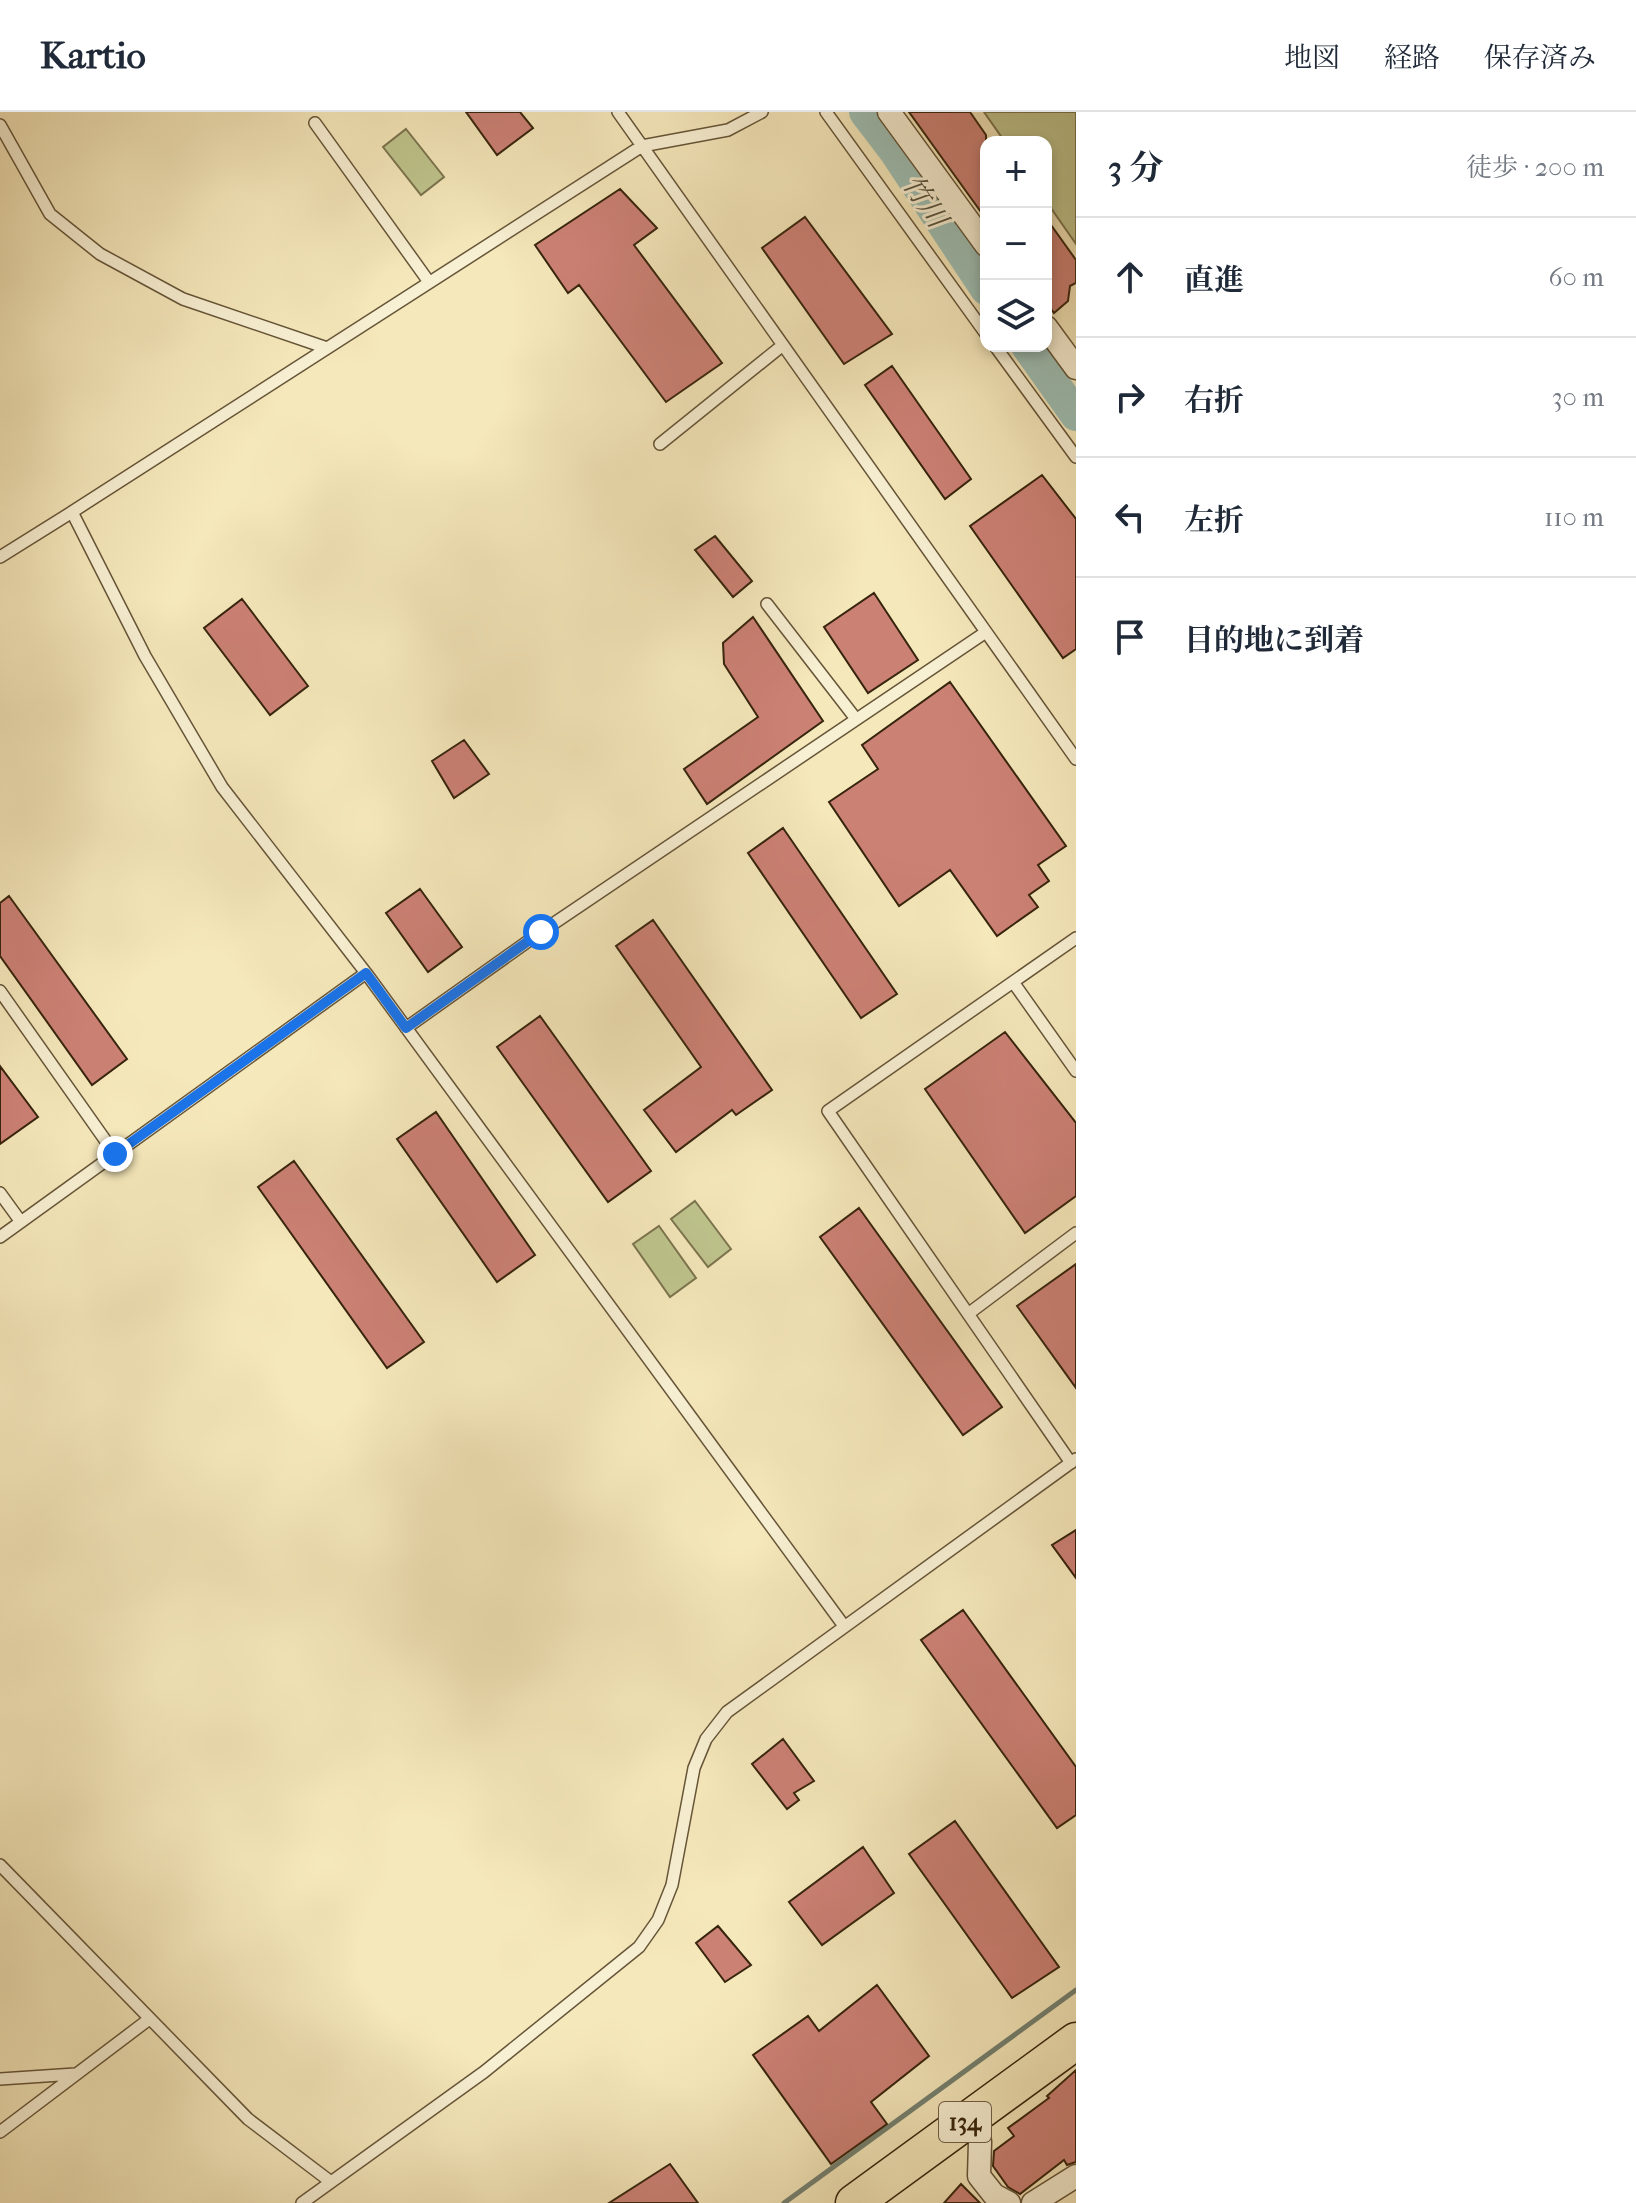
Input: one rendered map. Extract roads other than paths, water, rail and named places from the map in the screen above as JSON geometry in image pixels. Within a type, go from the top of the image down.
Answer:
[{"type":"highway","name":"134","points":[[854,2203],[1076,2041]]},
{"type":"street","points":[[889,112],[980,237]]},
{"type":"street","points":[[1052,335],[1076,368]]},
{"type":"street","points":[[976,2114],[980,2142],[979,2176],[994,2195],[1009,2203]]},
{"type":"street","points":[[1033,2203],[1076,2176]]},
{"type":"lane","points":[[618,112],[1076,759]]},
{"type":"lane","points":[[0,557],[642,146],[728,130],[762,112]]},
{"type":"lane","points":[[826,112],[980,326]]},
{"type":"lane","points":[[315,123],[429,282]]},
{"type":"lane","points":[[0,125],[50,214],[100,254],[183,299],[327,348]]},
{"type":"lane","points":[[660,444],[783,345]]},
{"type":"lane","points":[[999,352],[1076,457]]},
{"type":"lane","points":[[72,512],[145,656],[222,787],[366,973],[844,1626]]},
{"type":"lane","points":[[767,604],[856,719]]},
{"type":"lane","points":[[406,1028],[541,932],[986,632]]},
{"type":"lane","points":[[302,2203],[484,2072],[639,1947],[658,1920],[672,1885],[694,1768],[706,1739],[727,1712],[1074,1461],[828,1111],[1076,938]]},
{"type":"lane","points":[[0,1237],[366,973]]},
{"type":"lane","points":[[1013,982],[1076,1071]]},
{"type":"lane","points":[[0,991],[115,1154]]},
{"type":"lane","points":[[0,1193],[21,1222]]},
{"type":"lane","points":[[968,1314],[1076,1233]]},
{"type":"lane","points":[[0,1865],[248,2119],[331,2182]]},
{"type":"lane","points":[[0,2132],[148,2020]]},
{"type":"lane","points":[[0,2079],[77,2074]]},
{"type":"waterway","name":"竹川","points":[[865,112],[894,150],[980,280]]},
{"type":"waterway","name":"竹川","points":[[1031,352],[1076,415]]},
{"type":"waterway","points":[[784,2203],[1076,1990]]}]
